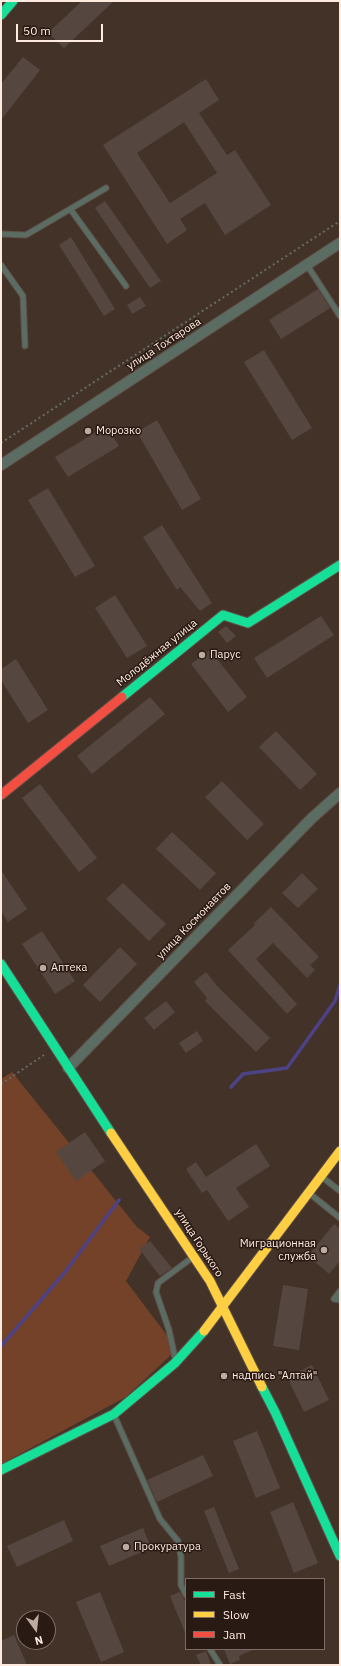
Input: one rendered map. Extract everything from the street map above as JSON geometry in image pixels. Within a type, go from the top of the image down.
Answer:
[{"type":"street","points":[[1,15],[12,1]]},
{"type":"street","name":"улица Тохтарова","points":[[1,465],[340,243]]},
{"type":"street","name":"Молодёжная улица","points":[[1,795],[223,615],[248,623],[340,565]]},
{"type":"street","name":"улица Космонавтов","points":[[68,1068],[312,818],[340,793]]},
{"type":"street","name":"улица Горького","points":[[1,964],[68,1068],[210,1281],[275,1412],[340,1556]]},
{"type":"street","points":[[1,1470],[114,1414],[175,1363],[202,1335],[340,1150]]},
{"type":"lane","points":[[1,234],[26,235],[71,210],[106,188]]},
{"type":"lane","points":[[71,210],[126,286]]},
{"type":"lane","points":[[1,265],[23,296],[25,346]]},
{"type":"lane","points":[[307,265],[340,316]]},
{"type":"lane","points":[[321,1176],[340,1191]]},
{"type":"lane","points":[[308,1193],[340,1218]]},
{"type":"lane","points":[[175,1363],[173,1345],[156,1292],[158,1283],[194,1257]]},
{"type":"lane","points":[[340,1291],[334,1299],[340,1300]]},
{"type":"lane","points":[[114,1414],[160,1520],[178,1541],[181,1557],[182,1585],[185,1592]]},
{"type":"lane","points":[[211,1650],[220,1665]]},
{"type":"path","points":[[1,443],[340,221]]},
{"type":"path","points":[[1,1084],[55,1047]]},
{"type":"shaded area","points":[[12,1072],[137,1227],[150,1237],[126,1281],[172,1342],[171,1355],[126,1397],[1,1464],[1,1079]]},
{"type":"building","points":[[82,1],[114,1],[64,48],[48,33]]},
{"type":"building","points":[[23,57],[40,70],[1,120],[1,84]]},
{"type":"building","points":[[206,79],[219,100],[199,113],[227,155],[235,150],[271,205],[225,235],[205,203],[180,219],[187,230],[167,244],[103,145]],"holes":[[[184,122],[217,173],[170,203],[137,153]]]},
{"type":"building","points":[[105,201],[161,281],[150,288],[95,208]]},
{"type":"building","points":[[71,237],[115,309],[104,316],[59,245]]},
{"type":"building","points":[[318,289],[330,308],[281,339],[269,320]]},
{"type":"building","points":[[140,297],[146,306],[132,314],[127,305]]},
{"type":"building","points":[[264,350],[312,428],[292,440],[244,362]]},
{"type":"building","points":[[157,420],[201,499],[182,510],[137,432]]},
{"type":"building","points":[[106,426],[119,446],[68,477],[55,457]]},
{"type":"building","points":[[48,488],[95,566],[75,577],[28,500]]},
{"type":"building","points":[[162,525],[212,603],[200,611],[180,587],[177,590],[143,537]]},
{"type":"building","points":[[115,595],[147,646],[127,658],[95,608]]},
{"type":"building","points":[[321,616],[334,635],[267,678],[254,658]]},
{"type":"building","points":[[226,626],[236,636],[227,643],[218,632]]},
{"type":"building","points":[[210,650],[247,697],[228,712],[191,664]]},
{"type":"building","points":[[16,659],[48,710],[28,723],[1,680],[1,669]]},
{"type":"building","points":[[150,697],[165,714],[92,774],[77,756]]},
{"type":"building","points":[[276,731],[317,774],[300,790],[259,747]]},
{"type":"building","points":[[222,781],[264,824],[247,840],[205,797]]},
{"type":"building","points":[[40,784],[97,858],[79,872],[22,798]]},
{"type":"building","points":[[172,832],[216,873],[200,890],[156,849]]},
{"type":"building","points":[[1,870],[27,909],[8,922],[1,911]]},
{"type":"building","points":[[302,873],[318,889],[298,908],[282,893]]},
{"type":"building","points":[[123,883],[166,924],[149,941],[106,899]]},
{"type":"building","points":[[271,907],[319,957],[310,965],[315,970],[307,978],[273,943],[256,959],[297,1004],[287,1014],[228,950],[255,925],[254,923]]},
{"type":"building","points":[[42,931],[75,981],[55,994],[22,944]]},
{"type":"building","points":[[120,947],[137,964],[100,1002],[83,985]]},
{"type":"building","points":[[206,972],[218,987],[270,1038],[256,1052],[205,1001],[207,998],[194,982]]},
{"type":"building","points":[[166,1001],[175,1012],[154,1030],[144,1018]]},
{"type":"building","points":[[197,1031],[203,1041],[186,1053],[179,1043]]},
{"type":"building","points":[[85,1132],[105,1161],[76,1181],[56,1152]]},
{"type":"building","points":[[256,1144],[270,1166],[236,1188],[249,1207],[228,1221],[207,1190],[202,1193],[186,1169],[196,1162],[206,1177]]},
{"type":"building","points":[[334,1224],[340,1229],[340,1261],[329,1274],[308,1256]]},
{"type":"building","points":[[150,1241],[172,1268],[160,1276],[139,1249]]},
{"type":"building","points":[[283,1285],[308,1289],[299,1350],[273,1346]]},
{"type":"building","points":[[312,1365],[329,1400],[304,1412],[287,1377]]},
{"type":"building","points":[[257,1431],[280,1488],[256,1498],[233,1441]]},
{"type":"building","points":[[203,1455],[213,1476],[157,1502],[147,1480]]},
{"type":"building","points":[[293,1502],[318,1563],[294,1573],[270,1512]]},
{"type":"building","points":[[214,1507],[239,1569],[229,1573],[204,1511]]},
{"type":"building","points":[[64,1520],[73,1541],[17,1567],[7,1546]]},
{"type":"building","name":"Прокуратура","points":[[143,1528],[151,1548],[109,1566],[100,1546]]},
{"type":"building","points":[[100,1592],[124,1652],[101,1662],[76,1602]]},
{"type":"building","points":[[180,1592],[185,1601],[185,1633],[170,1596]]},
{"type":"building","points":[[14,1635],[16,1640],[16,1650],[20,1650],[27,1665],[1,1665],[1,1641]]},
{"type":"building","points":[[224,1650],[253,1650],[239,1656],[240,1660],[230,1664]]},
{"type":"building","points":[[206,1651],[211,1665],[201,1665],[196,1655]]},
{"type":"waterway","points":[[231,1087],[243,1074],[287,1068],[335,1001],[340,985]]},
{"type":"waterway","points":[[1,1346],[65,1272],[119,1200]]},
{"type":"traffic: fast","points":[[1,15],[13,1]]},
{"type":"traffic: fast","points":[[122,697],[223,615],[248,623],[340,565]]},
{"type":"traffic: fast","points":[[1,964],[111,1133]]},
{"type":"traffic: fast","points":[[1,1470],[114,1414],[175,1363],[204,1331]]},
{"type":"traffic: fast","points":[[262,1387],[275,1412],[340,1556]]},
{"type":"traffic: slow","points":[[111,1133],[210,1281],[262,1387]]},
{"type":"traffic: slow","points":[[204,1331],[340,1151]]},
{"type":"traffic: jam","points":[[1,795],[122,697]]},
{"type":"place","name":"Морозко","points":[[88,431]]},
{"type":"place","name":"Парус","points":[[202,655]]},
{"type":"place","name":"Аптека","points":[[43,968]]},
{"type":"place","name":"Миграционная служба","points":[[324,1250]]},
{"type":"place","name":"надпись \"Алтай\"","points":[[224,1376]]},
{"type":"place","name":"Прокуратура","points":[[126,1547]]}]
